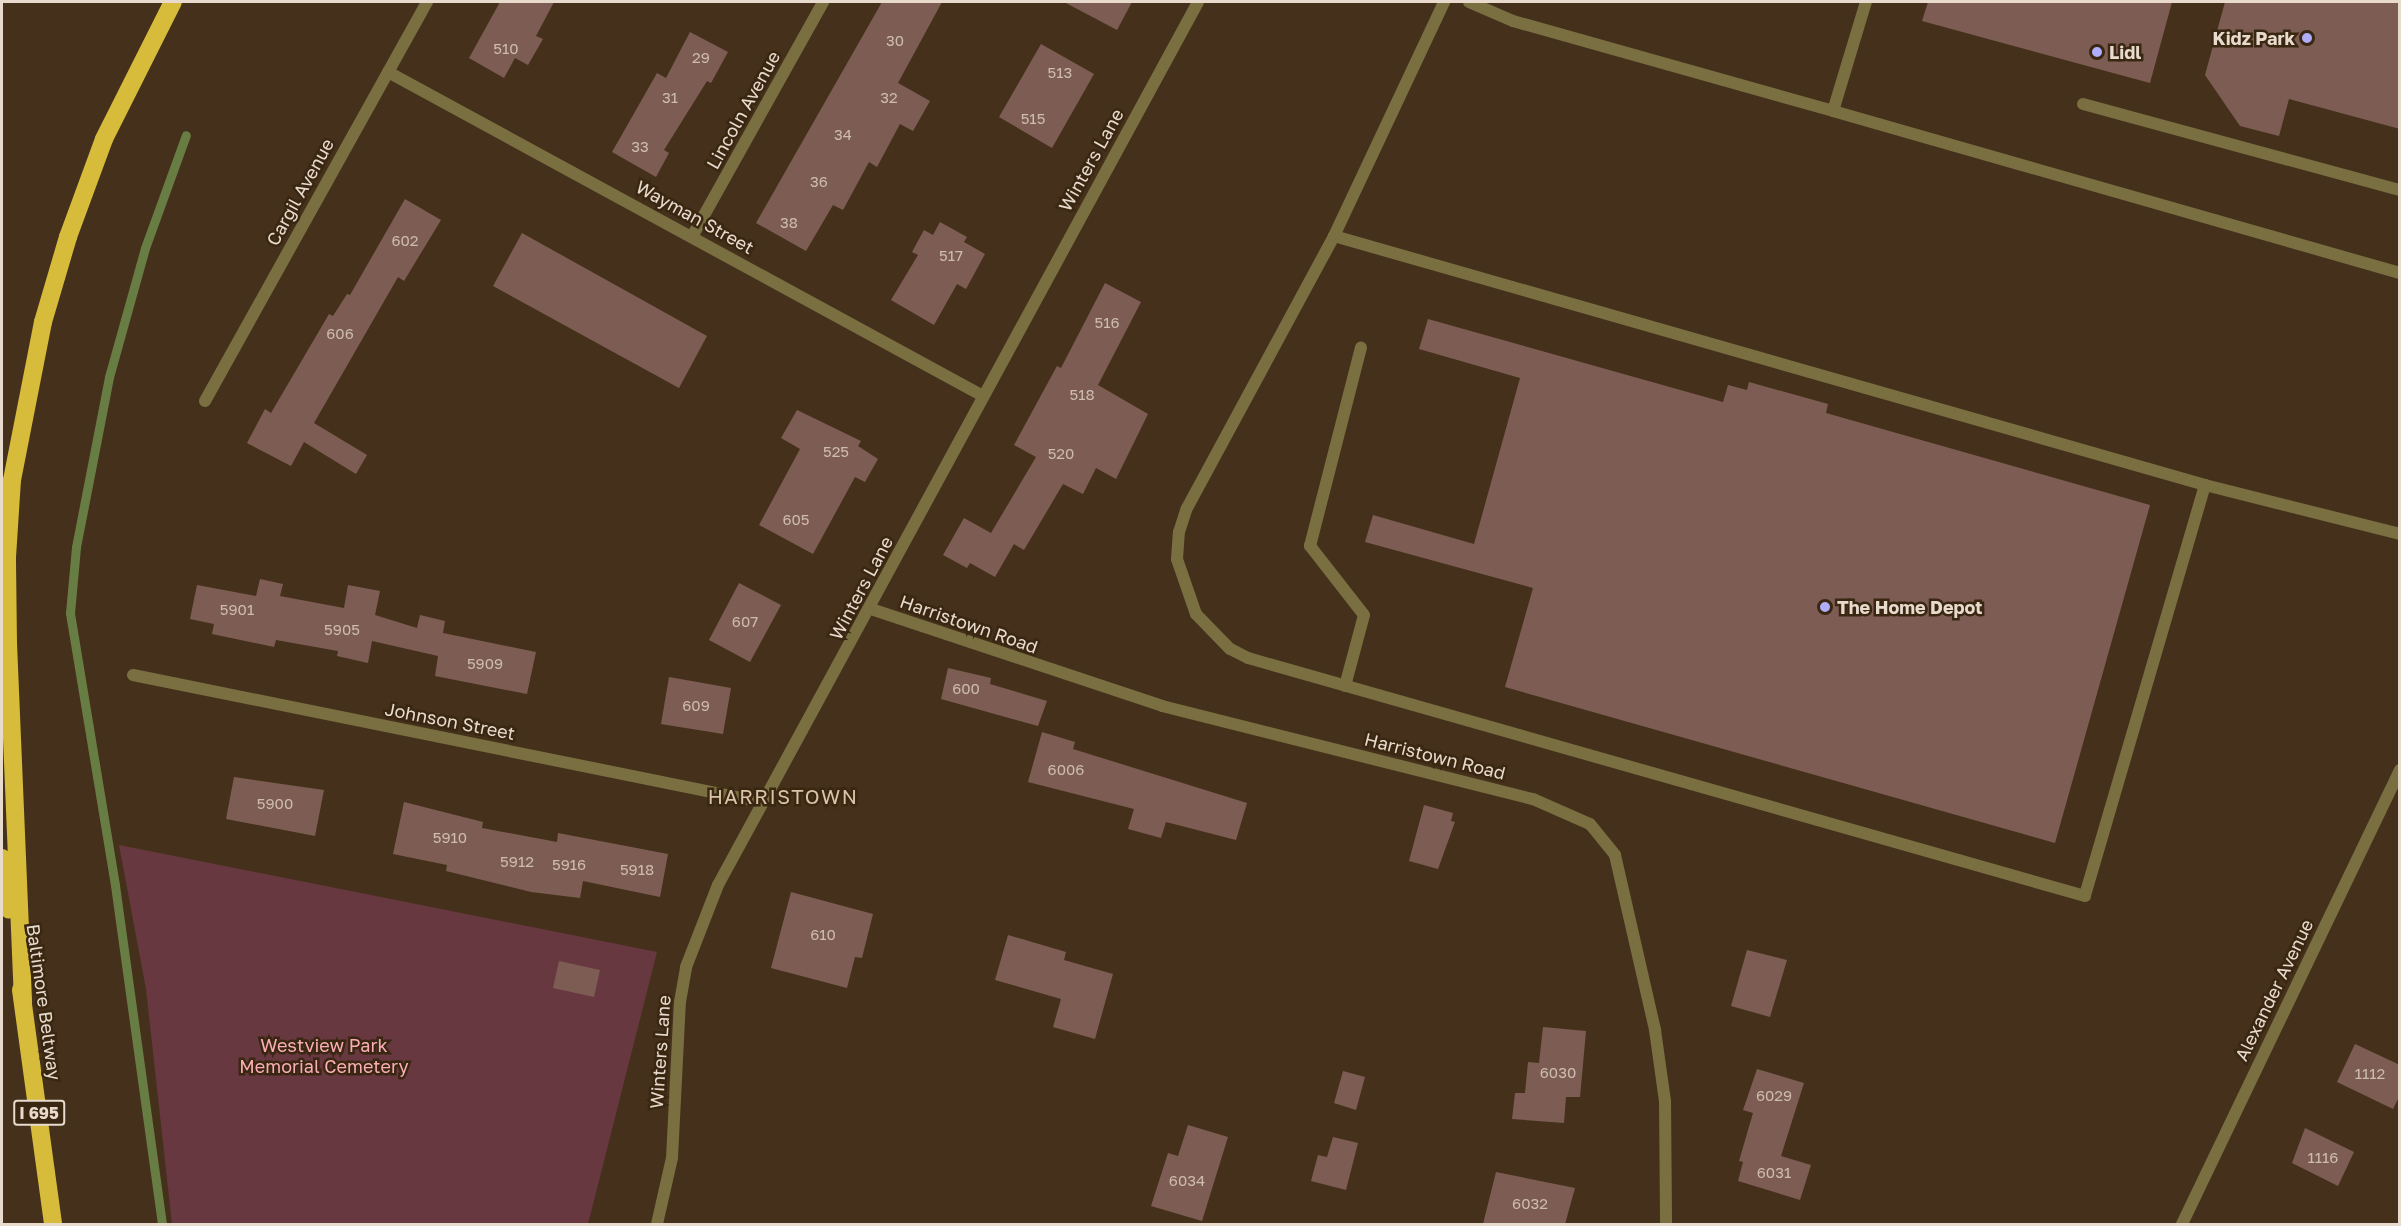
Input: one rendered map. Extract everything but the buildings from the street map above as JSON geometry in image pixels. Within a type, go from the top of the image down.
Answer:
[{"type":"highway","points":[[23,1001],[8,622],[7,557],[12,480],[41,332],[68,237],[104,139],[173,2]]},
{"type":"highway","name":"Baltimore Beltway","points":[[2,858],[53,1224]]},
{"type":"street","name":"Cargil Avenue","points":[[205,400],[427,2]]},
{"type":"street","name":"Lincoln Avenue","points":[[693,236],[823,2]]},
{"type":"street","name":"Winters Lane","points":[[657,1224],[672,1158],[675,1040],[686,967],[718,885],[760,802],[871,609],[983,396],[1198,2]]},
{"type":"street","points":[[1444,2],[1334,236],[1187,508],[1179,532],[1177,559],[1196,614],[1230,649],[1248,658],[2085,896],[2205,485]]},
{"type":"street","points":[[1469,2],[1513,21],[2400,273]]},
{"type":"street","points":[[1833,111],[1866,2]]},
{"type":"street","name":"Wayman Street","points":[[388,72],[693,236],[983,396]]},
{"type":"street","points":[[2083,104],[2400,190]]},
{"type":"street","points":[[1334,236],[2205,485],[2400,534]]},
{"type":"street","points":[[1345,686],[1364,615],[1310,546],[1361,347]]},
{"type":"street","name":"Harristown Road","points":[[871,609],[1162,706],[1533,799],[1590,824],[1616,855],[1655,1030],[1665,1101],[1666,1224]]},
{"type":"street","name":"Johnson Street","points":[[133,675],[760,802]]},
{"type":"street","name":"Alexander Avenue","points":[[2182,1224],[2400,770]]},
{"type":"green space","name":"Westview Park Memorial Cemetery","points":[[119,845],[657,952],[588,1224],[172,1224],[146,989]]},
{"type":"waterway","points":[[162,1224],[115,885],[70,613],[76,547],[109,377],[145,248],[186,135]]},
{"type":"place","name":"Kidz Park","points":[[2307,38]]},
{"type":"place","name":"Lidl","points":[[2097,52]]},
{"type":"place","name":"The Home Depot","points":[[1825,607]]},
{"type":"district","name":"HARRISTOWN","points":[[783,796]]}]
